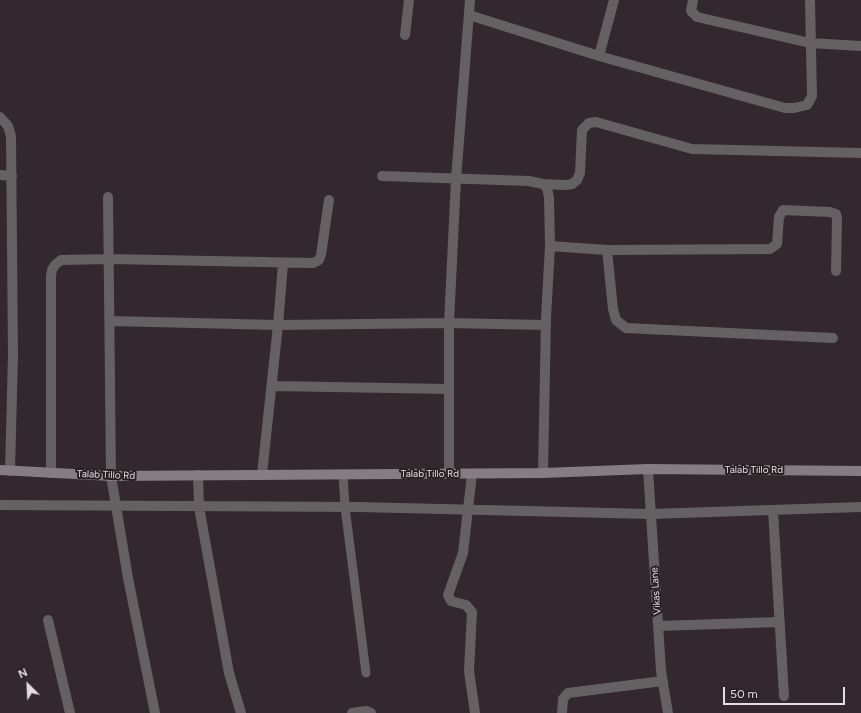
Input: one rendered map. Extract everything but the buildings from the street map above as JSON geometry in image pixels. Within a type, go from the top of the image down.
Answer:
[{"type":"main road","name":"Talab Tillo Rd","points":[[5,470],[111,476],[262,474],[543,474],[648,469],[861,471]]},
{"type":"street","points":[[405,35],[409,0]]},
{"type":"street","points":[[449,474],[450,323],[456,179],[470,0]]},
{"type":"street","points":[[599,56],[614,0]]},
{"type":"street","points":[[693,0],[692,11],[693,14],[698,17],[810,43],[861,46]]},
{"type":"street","points":[[469,15],[599,56],[785,108],[794,108],[807,105],[812,96],[810,0]]},
{"type":"street","points":[[0,117],[8,126],[11,136],[12,176],[13,355],[5,470]]},
{"type":"street","points":[[382,176],[529,181],[543,184],[566,185],[572,184],[577,180],[580,173],[582,130],[589,123],[596,122],[692,149],[861,153]]},
{"type":"street","points":[[0,175],[12,176]]},
{"type":"street","points":[[543,184],[547,188],[549,197],[550,246],[546,325],[543,474]]},
{"type":"street","points":[[108,197],[111,476],[114,503],[155,713]]},
{"type":"street","points":[[51,472],[52,270],[61,260],[109,259],[283,264],[313,263],[319,260],[329,200]]},
{"type":"street","points":[[550,246],[607,250],[770,249],[777,244],[779,217],[783,210],[830,212],[836,214],[837,219],[836,271]]},
{"type":"street","points":[[607,250],[613,309],[616,320],[626,328],[833,338]]},
{"type":"street","points":[[262,474],[283,264]]},
{"type":"street","points":[[110,321],[278,325],[450,323],[546,325]]},
{"type":"street","points":[[272,386],[450,389]]},
{"type":"street","name":"Vikas Lane","points":[[648,469],[658,626],[663,681],[668,713]]},
{"type":"street","points":[[472,474],[463,553],[448,595],[451,601],[466,605],[472,612],[470,671],[475,713]]},
{"type":"street","points":[[198,475],[198,499],[229,673],[241,713]]},
{"type":"street","points":[[0,505],[114,503],[198,499],[344,500],[651,514],[861,507]]},
{"type":"street","points":[[773,510],[784,696]]},
{"type":"street","points":[[48,620],[70,713]]},
{"type":"street","points":[[658,626],[780,622]]},
{"type":"street","points":[[562,713],[563,699],[568,693],[663,681]]},
{"type":"street","points":[[352,713],[371,713]]},
{"type":"lane","points":[[343,474],[344,500],[366,674]]}]
